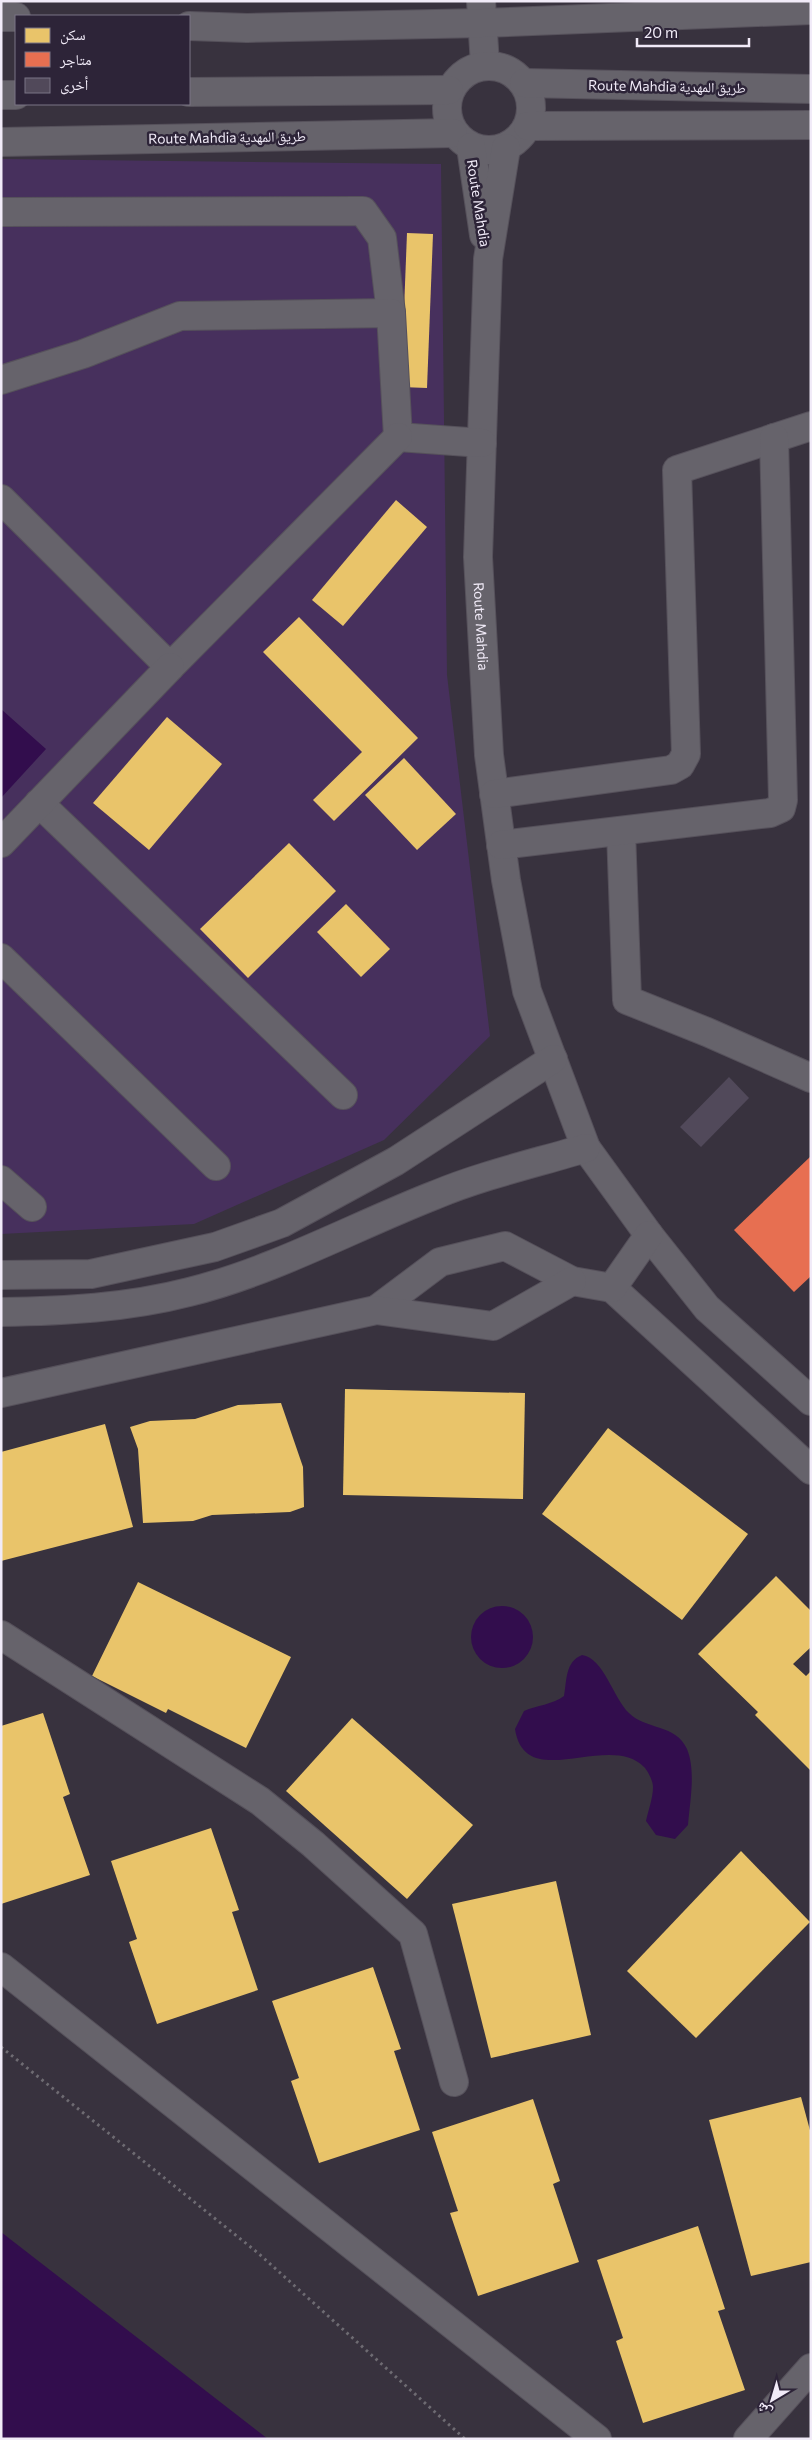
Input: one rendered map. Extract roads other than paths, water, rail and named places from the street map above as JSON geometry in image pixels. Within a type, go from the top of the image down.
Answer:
[{"type":"street","points":[[190,26],[247,28],[481,12],[811,10]]},
{"type":"street","points":[[481,12],[485,65]]},
{"type":"street","points":[[1,17],[15,17]]},
{"type":"street","points":[[485,65],[507,68],[524,83],[532,104],[528,126],[519,139],[506,148],[488,151],[462,140],[446,112],[449,90],[464,73],[485,65]]},
{"type":"street","name":"Route Mahdia طريق المهدية","points":[[524,83],[811,89]]},
{"type":"street","points":[[190,92],[449,90]]},
{"type":"street","points":[[1,95],[15,94]]},
{"type":"street","points":[[528,126],[811,125]]},
{"type":"street","name":"Route Mahdia طريق المهدية","points":[[1,142],[462,140]]},
{"type":"street","name":"Route Mahdia","points":[[462,140],[488,259]]},
{"type":"street","name":"Route Mahdia","points":[[506,148],[488,259],[478,557],[489,755],[501,845],[527,991],[586,1148],[649,1235],[706,1308],[811,1401]]},
{"type":"street","points":[[1,212],[363,212],[382,238],[391,313],[398,437],[170,667],[1,843]]},
{"type":"street","points":[[1,380],[83,354],[180,316],[391,313]]},
{"type":"street","points":[[494,794],[670,770],[680,765],[686,754],[677,470],[811,426]]},
{"type":"street","points":[[398,437],[482,443]]},
{"type":"street","points":[[501,845],[770,813],[781,808],[783,800],[774,438]]},
{"type":"street","points":[[1,499],[170,667]]},
{"type":"street","points":[[39,803],[343,1095]]},
{"type":"street","points":[[621,831],[627,1000],[707,1032],[811,1078]]},
{"type":"street","points":[[1,958],[216,1166]]},
{"type":"street","points":[[1,1275],[91,1274],[215,1247],[282,1224],[396,1161],[553,1059]]},
{"type":"street","points":[[1,1312],[115,1307],[189,1292],[240,1276],[345,1235],[435,1194],[586,1148]]},
{"type":"street","points":[[1,1180],[32,1207]]},
{"type":"street","points":[[612,1288],[649,1235]]},
{"type":"street","points":[[376,1310],[440,1262],[505,1246],[572,1281],[612,1288],[811,1470]]},
{"type":"street","points":[[1,1393],[376,1310],[493,1326],[572,1281]]},
{"type":"street","points":[[1,1634],[260,1801],[327,1856],[413,1934],[454,2082]]},
{"type":"street","points":[[1,1967],[597,2439]]},
{"type":"street","points":[[748,2439],[811,2368]]}]
